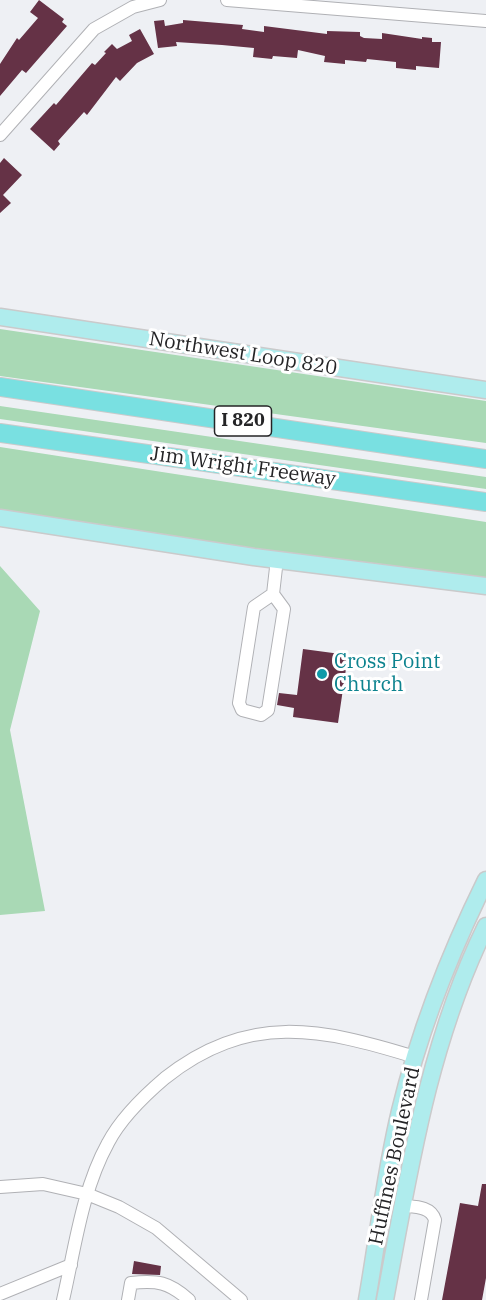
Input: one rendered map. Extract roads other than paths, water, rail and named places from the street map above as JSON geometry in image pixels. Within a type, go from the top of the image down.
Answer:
[{"type":"highway","name":"I 820","points":[[0,387],[486,459]]},
{"type":"highway","name":"Jim Wright Freeway","points":[[0,433],[486,502]]},
{"type":"main road","name":"Northwest Loop 820","points":[[0,317],[486,390]]},
{"type":"main road","points":[[0,518],[277,559],[486,586]]},
{"type":"main road","name":"Huffines Boulevard","points":[[367,1300],[400,1112],[415,1057],[464,924],[486,880]]},
{"type":"main road","name":"Huffines Boulevard","points":[[385,1300],[421,1108],[433,1062],[451,1008],[486,926]]},
{"type":"main road","points":[[415,1057],[433,1062]]},
{"type":"street","points":[[0,135],[94,29],[132,3],[160,0]]},
{"type":"street","points":[[227,0],[486,21]]},
{"type":"street","points":[[273,594],[254,607],[239,703],[242,710],[261,715],[268,710],[284,609],[273,594],[277,559]]},
{"type":"street","points":[[63,1300],[87,1194],[108,1142],[146,1094],[192,1057],[238,1037],[289,1031],[351,1037],[415,1057]]},
{"type":"street","points":[[0,1187],[43,1184],[87,1194],[119,1207],[156,1228],[241,1300]]},
{"type":"street","points":[[403,1206],[425,1208],[431,1211],[435,1220],[421,1300]]},
{"type":"street","points":[[0,1294],[71,1264]]},
{"type":"street","points":[[128,1300],[131,1283],[154,1280],[179,1291],[189,1300]]},
{"type":"place","name":"Cross Point Church","points":[[322,674]]}]
